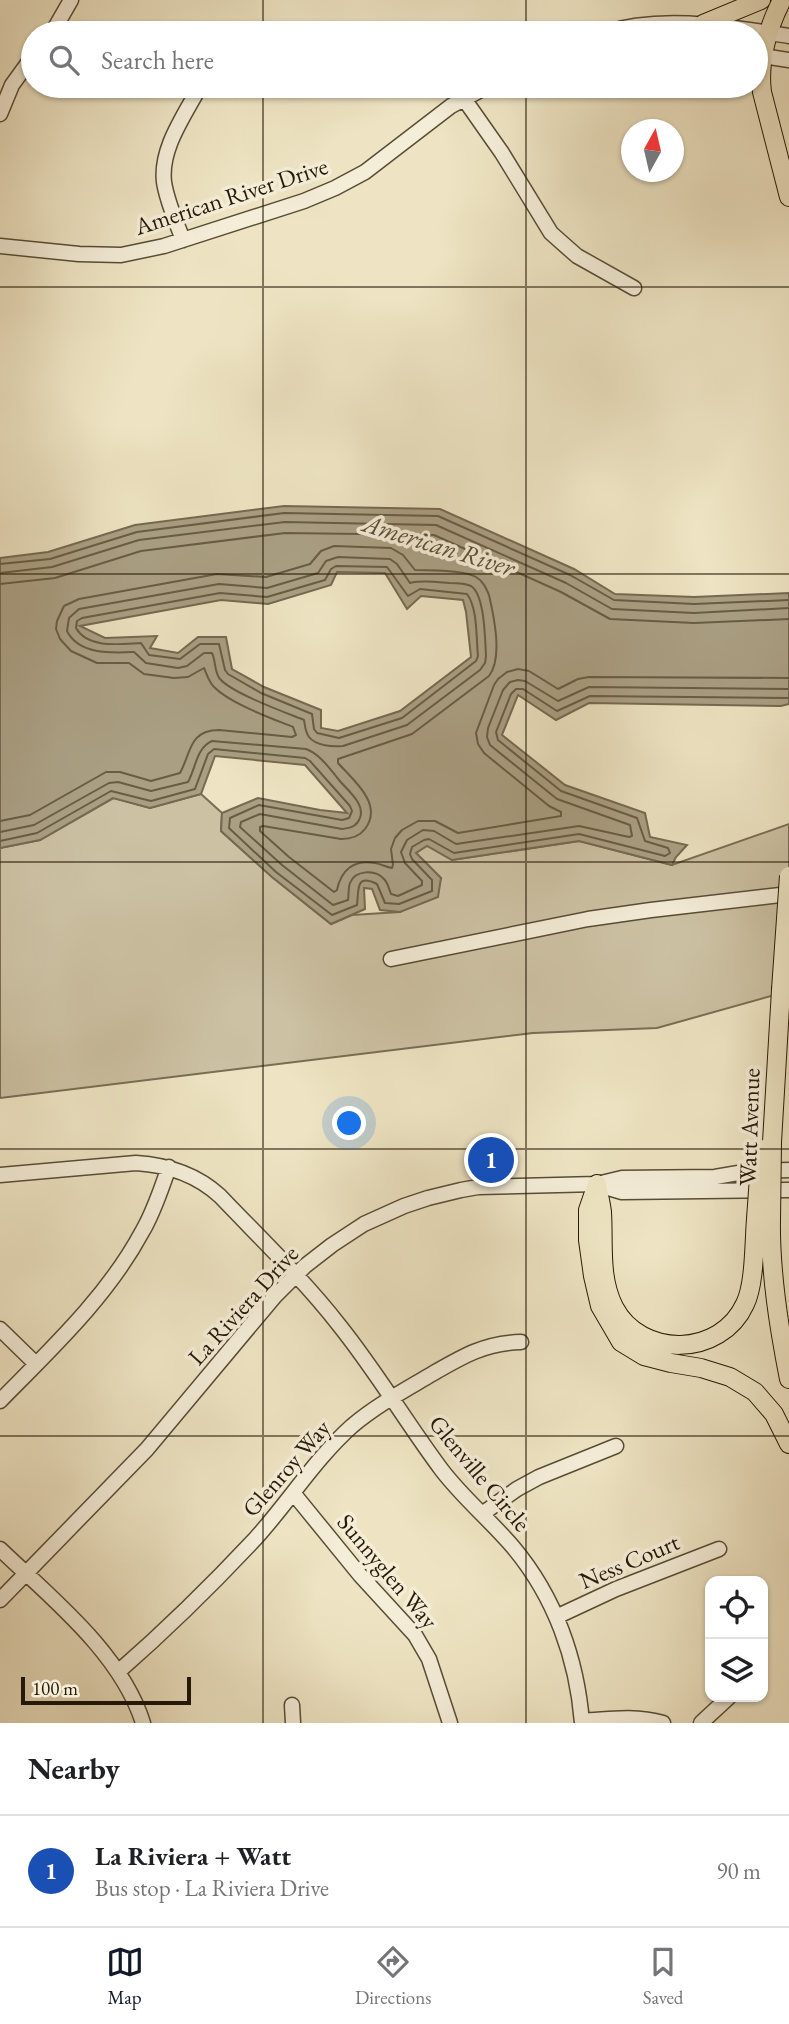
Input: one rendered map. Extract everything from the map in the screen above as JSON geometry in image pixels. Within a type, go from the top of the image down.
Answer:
[{"type":"main road","points":[[710,21],[761,0]]},
{"type":"main road","points":[[768,38],[772,20],[782,0]]},
{"type":"main road","points":[[758,98],[766,109]]},
{"type":"main road","points":[[764,98],[789,197]]},
{"type":"main road","name":"Watt Avenue","points":[[789,876],[766,1142],[763,1220],[789,1379]]},
{"type":"main road","points":[[597,1184],[602,1210],[602,1269],[615,1310],[634,1330],[646,1337],[672,1345],[686,1346],[705,1342],[723,1332],[735,1320],[746,1304],[763,1220]]},
{"type":"main road","points":[[597,1184],[588,1210],[588,1240],[593,1276],[600,1306],[621,1342],[644,1356],[730,1377],[755,1392],[774,1414],[789,1444]]},
{"type":"street","points":[[59,21],[71,0]]},
{"type":"street","points":[[770,33],[789,36]]},
{"type":"street","points":[[768,57],[789,60]]},
{"type":"street","points":[[0,112],[12,85],[21,73]]},
{"type":"street","points":[[183,240],[165,189],[164,172],[169,148],[194,98]]},
{"type":"street","name":"American River Drive","points":[[0,246],[100,256],[142,251],[303,201],[335,188],[383,159],[429,122],[453,98]]},
{"type":"street","points":[[463,98],[502,153],[551,233],[577,256],[634,288]]},
{"type":"street","points":[[391,959],[588,919],[789,894]]},
{"type":"street","name":"Glenville Circle","points":[[0,1175],[136,1163],[169,1167],[213,1190],[337,1323],[443,1472],[526,1564],[544,1591],[572,1660],[579,1690],[582,1722]]},
{"type":"street","points":[[0,1401],[74,1324],[128,1256],[149,1219],[169,1167]]},
{"type":"street","name":"La Riviera Drive","points":[[0,1600],[148,1450],[275,1296],[323,1252],[349,1233],[395,1209],[428,1198],[478,1187],[597,1184],[622,1178],[715,1177],[750,1171],[789,1170]]},
{"type":"street","name":"La Riviera Drive","points":[[597,1184],[622,1192],[789,1190]]},
{"type":"street","points":[[0,1329],[36,1364]]},
{"type":"street","name":"Glenroy Way","points":[[118,1672],[207,1590],[257,1537],[331,1448],[380,1404],[476,1350],[521,1342]]},
{"type":"street","points":[[482,1514],[539,1477],[616,1446]]},
{"type":"street","name":"Sunnyglen Way","points":[[294,1494],[360,1575],[415,1635],[432,1668],[450,1723]]},
{"type":"street","points":[[0,1549],[79,1626],[118,1672],[143,1723]]},
{"type":"street","name":"Ness Court","points":[[556,1617],[616,1589],[719,1549]]},
{"type":"street","points":[[701,1723],[724,1702]]},
{"type":"street","points":[[292,1705],[293,1723]]},
{"type":"street","points":[[582,1722],[631,1717],[663,1723]]},
{"type":"shaded area","points":[[201,794],[222,813],[221,831],[272,877],[331,924],[352,915],[400,912],[441,878],[416,853],[427,845],[452,860],[579,841],[672,865],[789,824],[789,991],[657,1028],[533,1033],[0,1098],[0,848],[40,840],[114,798],[150,808]]},
{"type":"water","name":"American River","points":[[284,506],[440,509],[574,569],[615,594],[694,597],[789,593],[789,704],[589,703],[556,720],[518,695],[502,735],[565,785],[645,813],[650,837],[687,845],[672,865],[579,841],[452,860],[427,846],[416,853],[441,878],[438,897],[400,912],[380,910],[372,889],[364,888],[365,909],[331,924],[272,877],[221,831],[222,813],[258,798],[347,813],[305,765],[215,756],[201,794],[150,808],[113,798],[40,840],[0,848],[0,558],[48,552],[135,525]],"holes":[[[337,572],[385,573],[407,609],[421,596],[463,600],[471,657],[400,711],[338,731],[321,728],[321,710],[264,687],[232,669],[226,637],[198,637],[178,653],[150,648],[157,636],[105,638],[80,626],[221,600],[268,604],[331,585]]]},
{"type":"place","name":"La Riviera + Watt","points":[[491,1160]]}]
